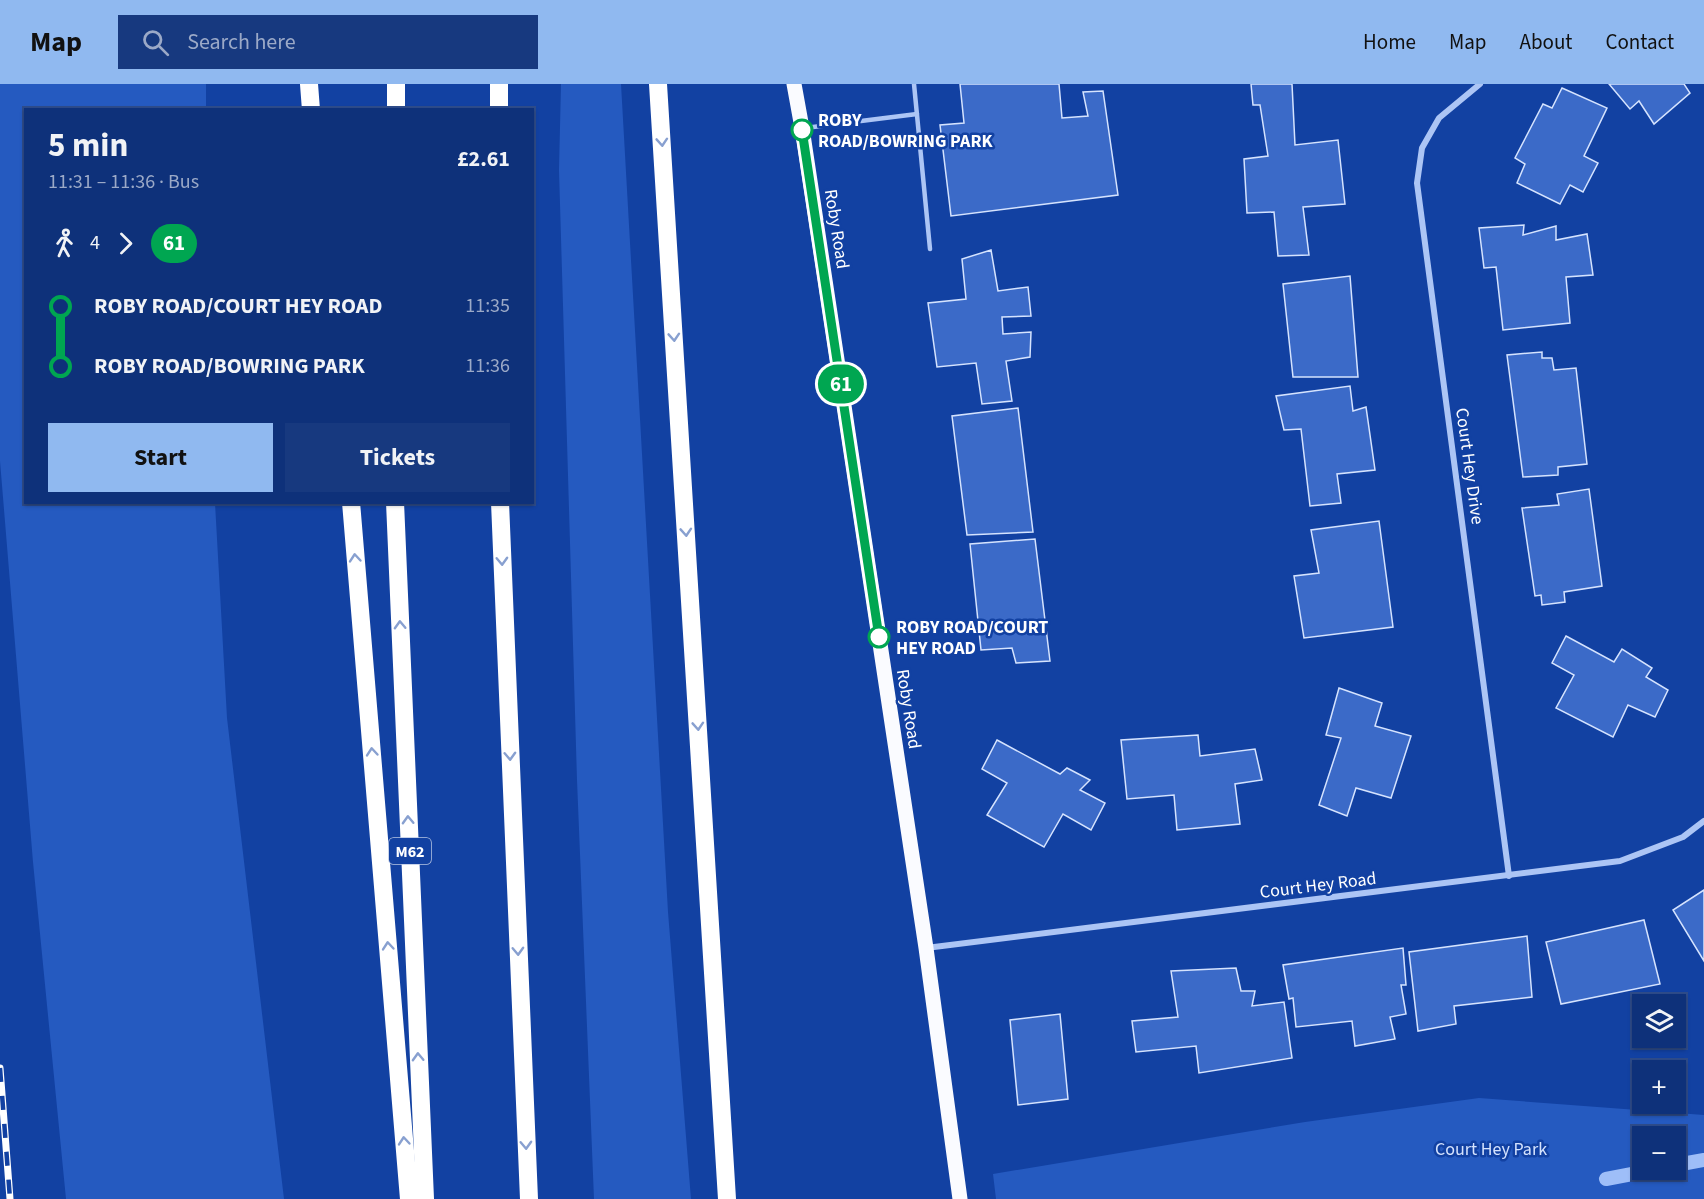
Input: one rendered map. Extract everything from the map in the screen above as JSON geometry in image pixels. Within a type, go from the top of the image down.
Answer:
[{"type":"highway","points":[[309,84],[311,108]]},
{"type":"highway","points":[[396,84],[396,108]]},
{"type":"highway","points":[[499,84],[499,108]]},
{"type":"highway","points":[[658,84],[727,1199]]},
{"type":"highway","points":[[351,504],[409,1199]]},
{"type":"highway","name":"M62","points":[[395,504],[424,1199]]},
{"type":"highway","points":[[500,504],[529,1199]]},
{"type":"main road","name":"Roby Road","points":[[794,84],[926,948],[960,1199]]},
{"type":"street","name":"Court Hey Drive","points":[[1480,84],[1439,118],[1422,148],[1417,183],[1509,876]]},
{"type":"street","name":"Court Hey Road","points":[[926,948],[1620,861],[1683,837],[1704,821]]},
{"type":"lane","points":[[914,84],[930,249]]},
{"type":"lane","points":[[802,128],[917,114]]},
{"type":"green space","points":[[0,84],[206,84],[206,108],[24,108],[24,504],[215,504],[227,718],[284,1199],[66,1199],[33,862],[0,461]]},
{"type":"green space","points":[[561,84],[621,84],[668,912],[691,1199],[594,1199],[577,780],[559,170]]},
{"type":"green space","name":"Court Hey Park","points":[[1479,1098],[1632,1110],[1632,1114],[1704,1115],[1704,1199],[996,1199],[993,1174],[1305,1122]]},
{"type":"building","points":[[960,84],[1059,84],[1062,118],[1088,116],[1083,92],[1103,91],[1118,195],[951,216],[940,125],[964,123]]},
{"type":"building","points":[[1251,84],[1292,84],[1295,145],[1338,140],[1345,204],[1303,207],[1309,255],[1278,256],[1274,212],[1247,213],[1244,159],[1268,156],[1260,105],[1253,105]]},
{"type":"building","points":[[1609,84],[1684,84],[1690,93],[1654,124],[1639,101],[1630,109]]},
{"type":"building","points":[[1562,88],[1607,108],[1584,156],[1598,163],[1583,192],[1570,185],[1560,204],[1517,183],[1525,164],[1515,158],[1543,104],[1552,108]]},
{"type":"building","points":[[1524,225],[1523,235],[1556,226],[1556,240],[1587,234],[1593,275],[1566,277],[1570,323],[1503,330],[1496,267],[1484,268],[1479,228]]},
{"type":"building","points":[[991,250],[998,291],[1028,287],[1031,316],[1002,317],[1003,334],[1031,332],[1030,357],[1006,361],[1012,401],[982,404],[976,363],[937,367],[928,303],[966,299],[962,259]]},
{"type":"building","points":[[1350,276],[1358,377],[1293,377],[1283,284]]},
{"type":"building","points":[[1542,352],[1542,358],[1552,358],[1554,370],[1576,368],[1587,464],[1558,467],[1558,475],[1523,477],[1507,355]]},
{"type":"building","points":[[1350,386],[1353,411],[1366,407],[1375,470],[1337,474],[1341,503],[1310,506],[1301,429],[1284,430],[1276,396]]},
{"type":"building","points":[[1018,408],[1033,532],[967,535],[952,416]]},
{"type":"building","points":[[1589,489],[1602,586],[1564,592],[1565,602],[1542,605],[1541,595],[1535,596],[1522,508],[1559,505],[1557,494]]},
{"type":"building","points":[[1379,521],[1393,627],[1304,638],[1294,576],[1319,573],[1311,530]]},
{"type":"building","points":[[1035,539],[1050,661],[1016,663],[1012,648],[981,650],[970,544]]},
{"type":"building","points":[[1566,636],[1614,662],[1622,649],[1652,668],[1646,677],[1668,690],[1655,717],[1628,705],[1613,737],[1556,708],[1574,675],[1552,663]]},
{"type":"building","points":[[1339,688],[1382,703],[1375,726],[1411,736],[1391,798],[1356,788],[1347,816],[1319,805],[1341,738],[1326,735]]},
{"type":"building","points":[[1198,735],[1200,756],[1255,749],[1262,780],[1235,784],[1240,824],[1177,830],[1174,795],[1127,799],[1121,740]]},
{"type":"building","points":[[997,740],[1060,774],[1067,768],[1090,780],[1080,790],[1105,803],[1091,830],[1063,814],[1044,847],[987,815],[1007,783],[982,769]]},
{"type":"building","points":[[1704,890],[1704,961],[1673,910]]},
{"type":"building","points":[[1644,920],[1660,984],[1561,1004],[1546,942]]},
{"type":"building","points":[[1527,936],[1532,997],[1454,1006],[1456,1024],[1418,1031],[1409,952]]},
{"type":"building","points":[[1403,948],[1406,985],[1401,985],[1406,1014],[1390,1017],[1395,1039],[1355,1046],[1352,1021],[1296,1027],[1293,998],[1289,999],[1283,965]]},
{"type":"building","points":[[1236,968],[1241,991],[1255,991],[1252,1006],[1284,1002],[1292,1058],[1199,1073],[1196,1046],[1136,1052],[1132,1021],[1178,1017],[1171,971]]},
{"type":"building","points":[[1060,1014],[1068,1099],[1018,1105],[1010,1020]]},
{"type":"waterway","points":[[1686,1163],[1704,1160]]},
{"type":"waterway","points":[[1606,1179],[1632,1174]]},
{"type":"railway","points":[[0,1068],[10,1199]]},
{"type":"bus line","name":"61","points":[[802,130],[879,637]]},
{"type":"place","name":"ROBY ROAD/BOWRING PARK","points":[[802,130]]},
{"type":"place","name":"ROBY ROAD/COURT HEY ROAD","points":[[879,637]]}]
